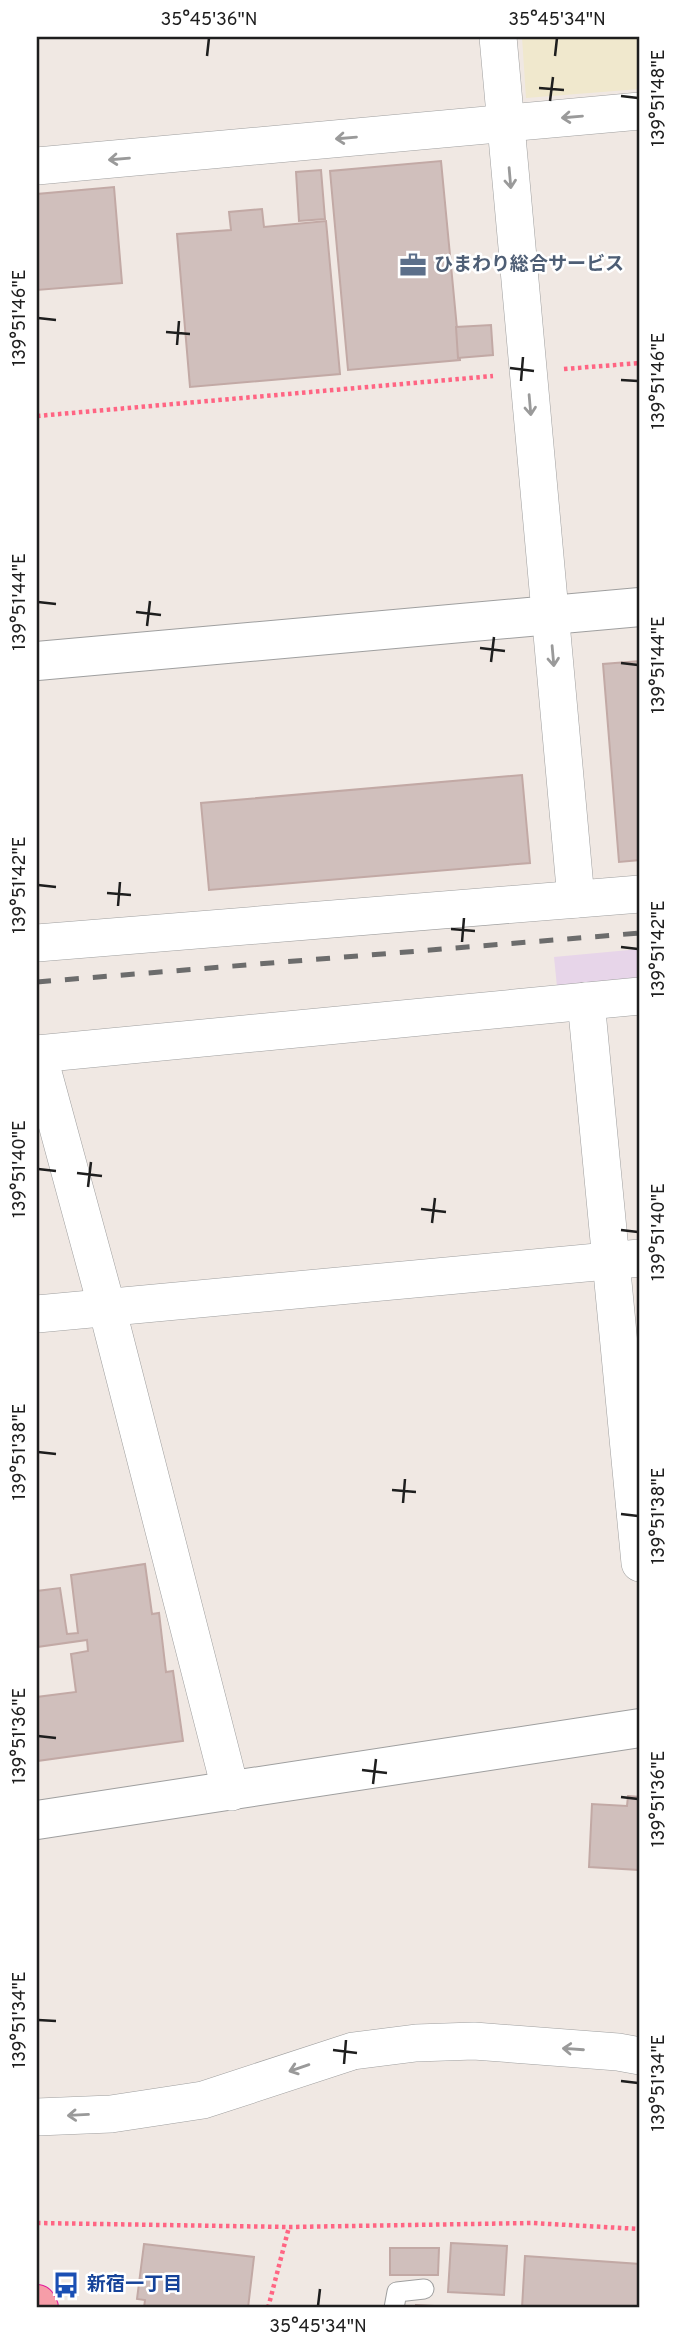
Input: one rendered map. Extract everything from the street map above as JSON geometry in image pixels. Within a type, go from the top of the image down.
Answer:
[{"type":"street","points":[[498,37],[576,900]]},
{"type":"street","points":[[37,166],[640,111]]},
{"type":"street","points":[[37,661],[640,607]]},
{"type":"street","points":[[37,943],[640,894]]},
{"type":"street","points":[[230,1792],[107,1308],[37,1054],[640,996]]},
{"type":"street","points":[[586,1001],[626,1260],[640,1563]]},
{"type":"street","points":[[37,1314],[626,1260]]},
{"type":"street","points":[[37,1820],[640,1728]]},
{"type":"street","points":[[37,2117],[111,2114],[203,2100],[353,2051],[416,2043],[474,2041],[640,2056]]},
{"type":"lane","points":[[394,2308],[397,2292],[424,2289]]},
{"type":"path","points":[[37,416],[640,363]]},
{"type":"path","points":[[37,2223],[289,2227],[532,2223],[640,2229]]},
{"type":"path","points":[[268,2308],[289,2227]]},
{"type":"shaded area","points":[[522,37],[640,37],[640,89],[526,98]]},
{"type":"shaded area","points":[[640,949],[640,980],[557,987],[554,957]]},
{"type":"building","points":[[441,161],[460,360],[348,370],[330,171]]},
{"type":"building","points":[[321,170],[325,219],[299,221],[296,172]]},
{"type":"building","points":[[114,187],[122,283],[37,290],[37,194]]},
{"type":"building","points":[[262,209],[264,227],[326,221],[340,374],[190,387],[177,234],[231,230],[229,212]]},
{"type":"building","points":[[491,325],[493,355],[458,358],[456,327]]},
{"type":"building","points":[[640,661],[640,860],[619,862],[603,664]]},
{"type":"building","points":[[522,775],[530,863],[209,890],[201,803]]},
{"type":"building","points":[[145,1564],[152,1614],[159,1613],[166,1672],[173,1671],[183,1741],[37,1761],[37,1697],[76,1692],[71,1654],[88,1651],[87,1640],[37,1647],[37,1591],[60,1588],[67,1634],[78,1633],[71,1575]]},
{"type":"building","points":[[628,1796],[640,1797],[640,1884],[639,1870],[589,1867],[592,1804],[627,1806]]},
{"type":"building","points":[[451,2243],[507,2246],[504,2295],[448,2292]]},
{"type":"building","points":[[144,2244],[254,2257],[248,2308],[144,2308],[145,2300],[137,2299]]},
{"type":"building","points":[[390,2248],[439,2248],[438,2275],[390,2275]]},
{"type":"building","points":[[525,2256],[640,2264],[640,2308],[522,2308]]},
{"type":"building","points":[[416,2305],[471,2308],[416,2308]]},
{"type":"railway","points":[[37,982],[640,933]]},
{"type":"place","name":"ひまわり総合サービス","points":[[413,265]]},
{"type":"place","name":"新宿一丁目","points":[[66,2285]]}]
